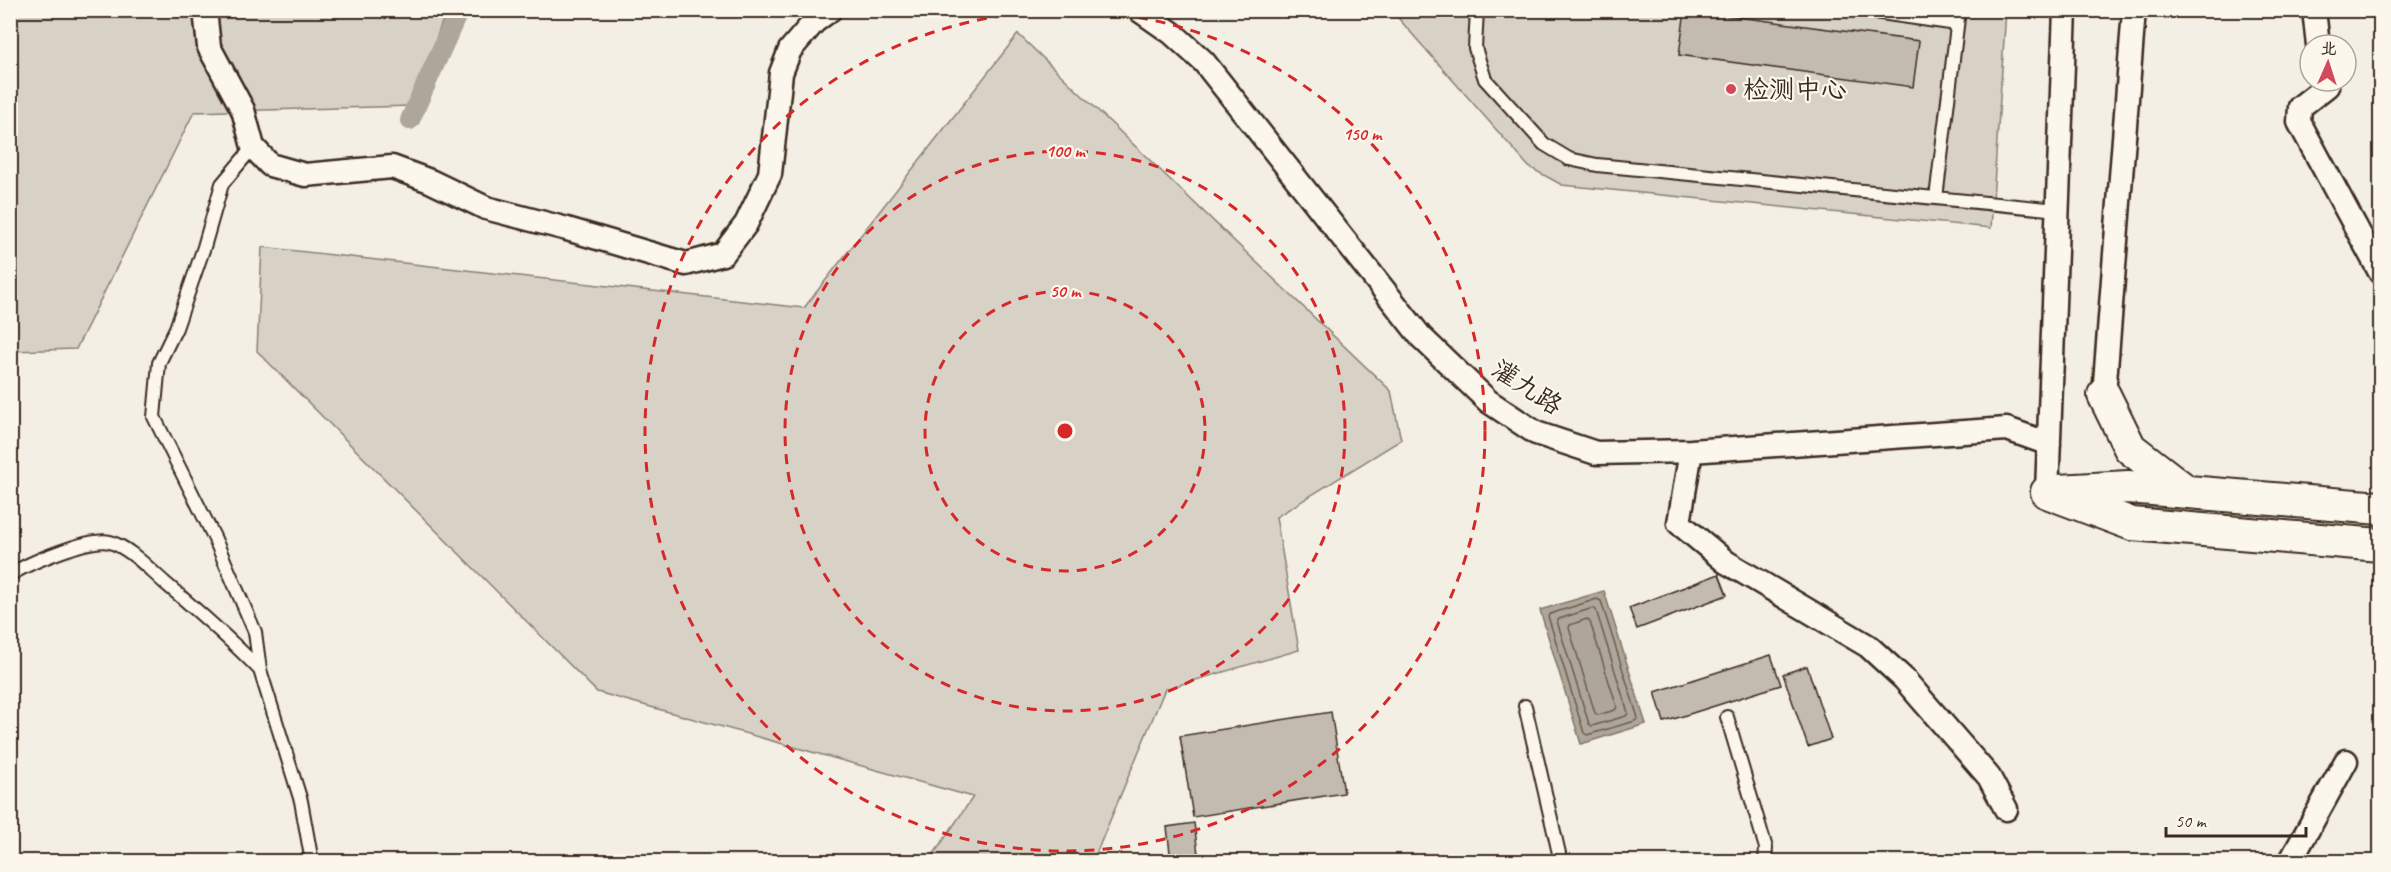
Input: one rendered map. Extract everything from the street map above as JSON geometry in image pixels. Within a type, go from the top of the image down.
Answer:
[{"type":"street","points":[[205,10],[209,47],[243,110],[253,147],[270,165],[305,175],[392,167],[430,181],[486,208],[686,264],[723,254],[746,224],[770,174],[781,73],[790,50],[814,22],[830,10]]},
{"type":"street","name":"灌九路","points":[[1139,10],[1172,33],[1204,62],[1421,337],[1488,401],[1536,433],[1596,453],[1691,451],[2007,429],[2049,444]]},
{"type":"street","points":[[2047,492],[2065,10]]},
{"type":"street","points":[[2134,10],[2104,394],[2130,448],[2187,492]]},
{"type":"street","points":[[2314,10],[2317,33]]},
{"type":"street","points":[[2318,93],[2300,107],[2299,122],[2380,273]]},
{"type":"street","points":[[1691,451],[1678,523],[1726,562],[1868,646],[1904,679],[1989,777],[2006,809]]},
{"type":"street","points":[[2047,492],[2128,487],[2380,508]]},
{"type":"street","points":[[2047,492],[2132,524],[2380,545]]},
{"type":"street","points":[[2290,861],[2346,761]]},
{"type":"lane","points":[[1478,10],[1474,48],[1485,79],[1544,144],[1569,159],[1597,165],[2058,210]]},
{"type":"lane","points":[[1860,10],[1957,24]]},
{"type":"lane","points":[[1936,198],[1959,10]]},
{"type":"lane","points":[[253,147],[222,184],[176,328],[159,363],[154,417],[214,537],[255,632],[260,670],[301,801],[312,861]]},
{"type":"lane","points":[[10,575],[81,544],[109,542],[124,549],[144,564],[225,635],[260,670]]},
{"type":"lane","points":[[1525,706],[1561,861]]},
{"type":"lane","points":[[1727,717],[1766,848],[1765,861]]},
{"type":"shaded area","points":[[10,11],[446,11],[412,106],[194,112],[76,349],[11,351]]},
{"type":"shaded area","name":"检测中心","points":[[1392,11],[2006,11],[1991,228],[1562,185],[1529,167]]},
{"type":"shaded area","points":[[1018,34],[1391,391],[1401,440],[1276,517],[1299,650],[1165,689],[1093,861],[929,861],[973,797],[597,692],[257,351],[262,247],[804,308]]},
{"type":"water","points":[[1604,591],[1646,724],[1581,744],[1540,610]]},
{"type":"building","points":[[1685,10],[1919,41],[1913,87],[1679,55]]},
{"type":"building","points":[[1719,574],[1727,595],[1637,629],[1629,608]]},
{"type":"building","points":[[1771,655],[1781,685],[1664,722],[1655,692]]},
{"type":"building","points":[[1807,666],[1831,739],[1808,747],[1783,674]]},
{"type":"building","points":[[1331,712],[1344,793],[1193,817],[1180,736]]},
{"type":"building","points":[[1194,823],[1199,861],[1171,861],[1167,827]]},
{"type":"waterway","points":[[410,120],[459,10]]},
{"type":"place","name":"检测中心","points":[[1731,89]]}]
